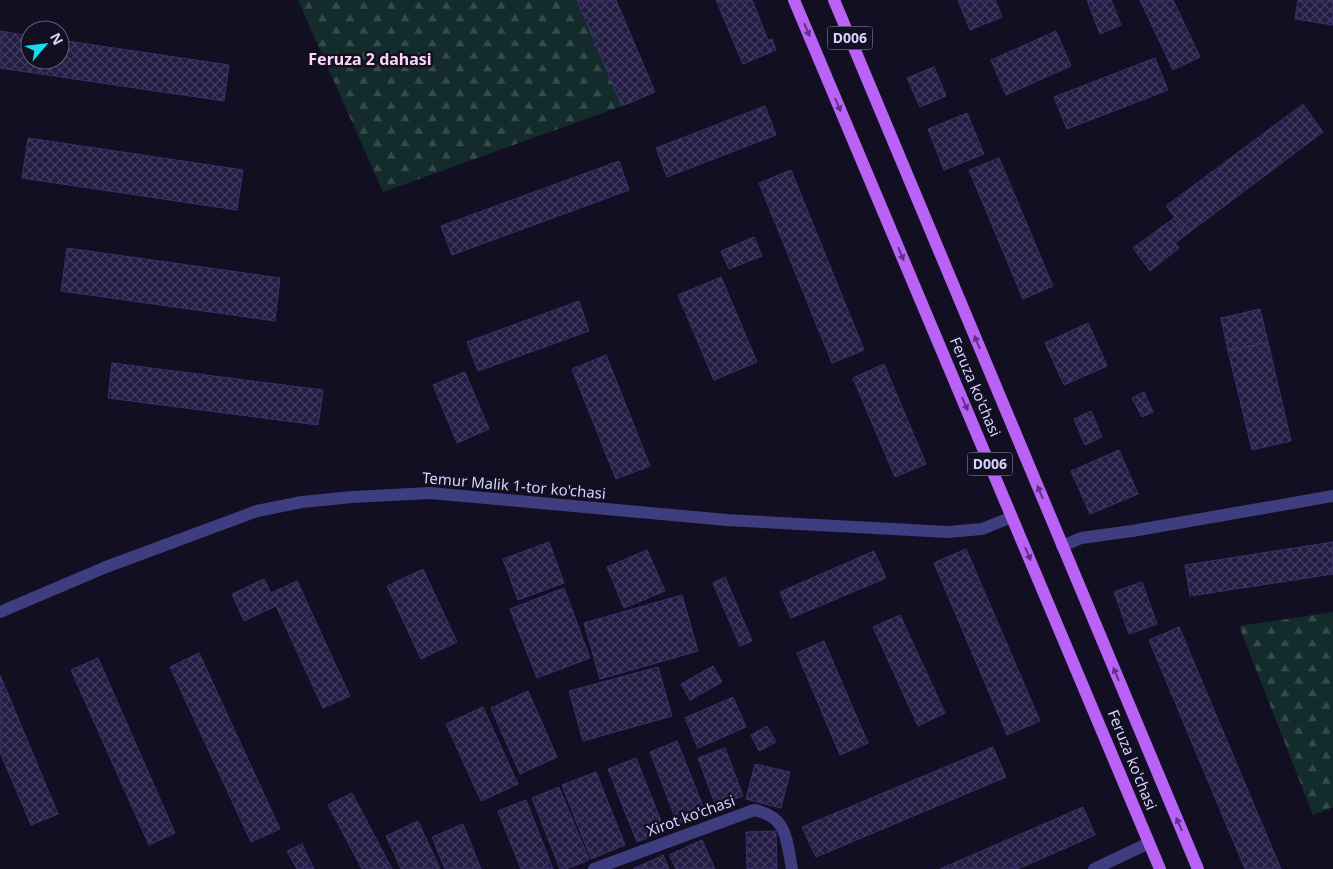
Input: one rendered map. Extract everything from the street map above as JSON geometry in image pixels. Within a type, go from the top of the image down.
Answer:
[{"type":"main road","name":"Feruza ko'chasi","points":[[834,0],[1198,869]]},
{"type":"main road","name":"Feruza ko'chasi","points":[[795,1],[1160,869]]},
{"type":"street","name":"Temur Malik 1-tor ko'chasi","points":[[0,612],[106,567],[257,511],[302,502],[430,493],[727,520],[948,532],[982,529],[1012,518]]},
{"type":"street","points":[[1062,546],[1080,538],[1132,531],[1333,496]]},
{"type":"street","name":"Xirot ko'chasi","points":[[594,869],[754,810],[769,814],[784,827],[792,869]]},
{"type":"street","points":[[1094,869],[1149,843]]},
{"type":"green space","points":[[298,0],[577,0],[622,106],[383,192]]},
{"type":"green space","points":[[1333,612],[1333,807],[1313,815],[1239,626]]},
{"type":"building","points":[[577,0],[616,0],[655,92],[622,106]]},
{"type":"building","points":[[716,0],[752,0],[768,40],[772,39],[776,50],[743,64]]},
{"type":"building","points":[[958,0],[995,0],[1002,17],[970,30]]},
{"type":"building","points":[[1087,0],[1111,0],[1121,25],[1100,34]]},
{"type":"building","points":[[1140,0],[1173,0],[1200,57],[1173,70]]},
{"type":"building","points":[[1298,0],[1333,0],[1333,25],[1295,19]]},
{"type":"building","points":[[0,31],[20,34],[20,70],[70,70],[70,41],[229,65],[224,101],[0,68]]},
{"type":"building","points":[[1056,31],[1071,66],[1006,95],[991,60]]},
{"type":"building","points":[[1155,58],[1168,90],[1067,129],[1054,97]]},
{"type":"building","points":[[934,67],[946,96],[920,107],[907,78]]},
{"type":"building","points":[[1303,104],[1323,132],[1187,234],[1166,206]]},
{"type":"building","points":[[765,106],[776,135],[667,177],[656,148]]},
{"type":"building","points":[[967,113],[984,154],[944,170],[928,129]]},
{"type":"building","points":[[28,138],[243,170],[237,210],[22,178]]},
{"type":"building","points":[[999,158],[1053,286],[1023,299],[969,170]]},
{"type":"building","points":[[619,161],[629,190],[452,255],[441,226]]},
{"type":"building","points":[[791,170],[864,350],[832,363],[759,183]]},
{"type":"building","points":[[1174,218],[1187,234],[1175,243],[1179,248],[1150,271],[1133,248]]},
{"type":"building","points":[[754,237],[762,256],[729,269],[721,251]]},
{"type":"building","points":[[67,248],[280,278],[275,321],[61,291]]},
{"type":"building","points":[[721,277],[757,362],[714,380],[678,295]]},
{"type":"building","points":[[579,301],[589,331],[478,371],[467,342]]},
{"type":"building","points":[[1260,309],[1268,342],[1228,351],[1221,318]]},
{"type":"building","points":[[1088,323],[1107,366],[1064,385],[1045,343]]},
{"type":"building","points":[[1268,342],[1291,441],[1252,450],[1228,351]]},
{"type":"building","points":[[606,355],[650,466],[616,479],[572,369]]},
{"type":"building","points":[[112,363],[323,390],[318,425],[108,398]]},
{"type":"building","points":[[884,364],[926,464],[895,477],[853,378]]},
{"type":"building","points":[[465,372],[489,429],[457,443],[433,385]]},
{"type":"building","points":[[1144,392],[1153,412],[1142,417],[1132,398]]},
{"type":"building","points":[[1091,411],[1102,437],[1085,445],[1074,419]]},
{"type":"building","points":[[1119,450],[1138,494],[1090,514],[1071,471]]},
{"type":"building","points":[[549,542],[564,583],[518,600],[503,559]]},
{"type":"building","points":[[1333,542],[1333,574],[1190,596],[1185,565]]},
{"type":"building","points":[[966,549],[1040,721],[1007,735],[934,563]]},
{"type":"building","points":[[647,550],[665,591],[624,608],[607,567]]},
{"type":"building","points":[[874,551],[886,578],[791,618],[780,592]]},
{"type":"building","points":[[423,569],[457,642],[421,659],[387,586]]},
{"type":"building","points":[[725,577],[752,641],[740,646],[713,583]]},
{"type":"building","points":[[264,579],[271,593],[297,581],[350,696],[323,708],[276,606],[244,621],[232,594]]},
{"type":"building","points":[[1142,582],[1157,624],[1129,634],[1114,592]]},
{"type":"building","points":[[564,588],[590,658],[537,678],[510,609]]},
{"type":"building","points":[[682,595],[698,651],[600,679],[584,623]]},
{"type":"building","points":[[900,615],[945,713],[918,726],[873,627]]},
{"type":"building","points":[[1179,627],[1281,869],[1245,869],[1149,640]]},
{"type":"building","points":[[824,641],[868,743],[840,755],[797,653]]},
{"type":"building","points":[[199,653],[280,829],[251,842],[170,667]]},
{"type":"building","points":[[98,658],[175,833],[149,845],[71,670]]},
{"type":"building","points":[[713,666],[722,682],[690,700],[681,684]]},
{"type":"building","points":[[658,667],[672,716],[583,741],[569,691]]},
{"type":"building","points":[[0,675],[58,814],[31,825],[0,752]]},
{"type":"building","points":[[528,691],[557,757],[520,774],[491,708]]},
{"type":"building","points":[[733,697],[746,727],[698,748],[685,718]]},
{"type":"building","points":[[483,707],[518,784],[481,801],[446,724]]},
{"type":"building","points":[[767,726],[776,742],[759,751],[751,735]]},
{"type":"building","points":[[677,741],[706,814],[678,825],[650,752]]},
{"type":"building","points":[[993,747],[1006,777],[816,857],[802,827]]},
{"type":"building","points":[[725,748],[743,796],[716,806],[698,758]]},
{"type":"building","points":[[636,758],[665,831],[637,842],[608,769]]},
{"type":"building","points":[[755,764],[790,772],[781,808],[746,799]]},
{"type":"building","points":[[596,772],[625,845],[591,859],[562,785]]},
{"type":"building","points":[[559,787],[589,860],[566,869],[560,869],[532,798]]},
{"type":"building","points":[[352,793],[392,869],[362,869],[328,805]]},
{"type":"building","points":[[526,800],[553,869],[521,869],[498,811]]},
{"type":"building","points":[[1083,807],[1095,835],[1018,869],[940,869]]},
{"type":"building","points":[[418,821],[440,869],[401,869],[386,836]]},
{"type":"building","points":[[463,824],[481,869],[445,869],[432,837]]},
{"type":"building","points":[[776,831],[777,869],[747,869],[746,832]]},
{"type":"building","points":[[702,840],[715,869],[676,869],[669,855]]},
{"type":"building","points":[[302,844],[314,869],[297,869],[287,851]]},
{"type":"building","points":[[663,855],[669,869],[633,869]]},
{"type":"district","name":"Feruza 2 dahasi","points":[[370,59]]}]
